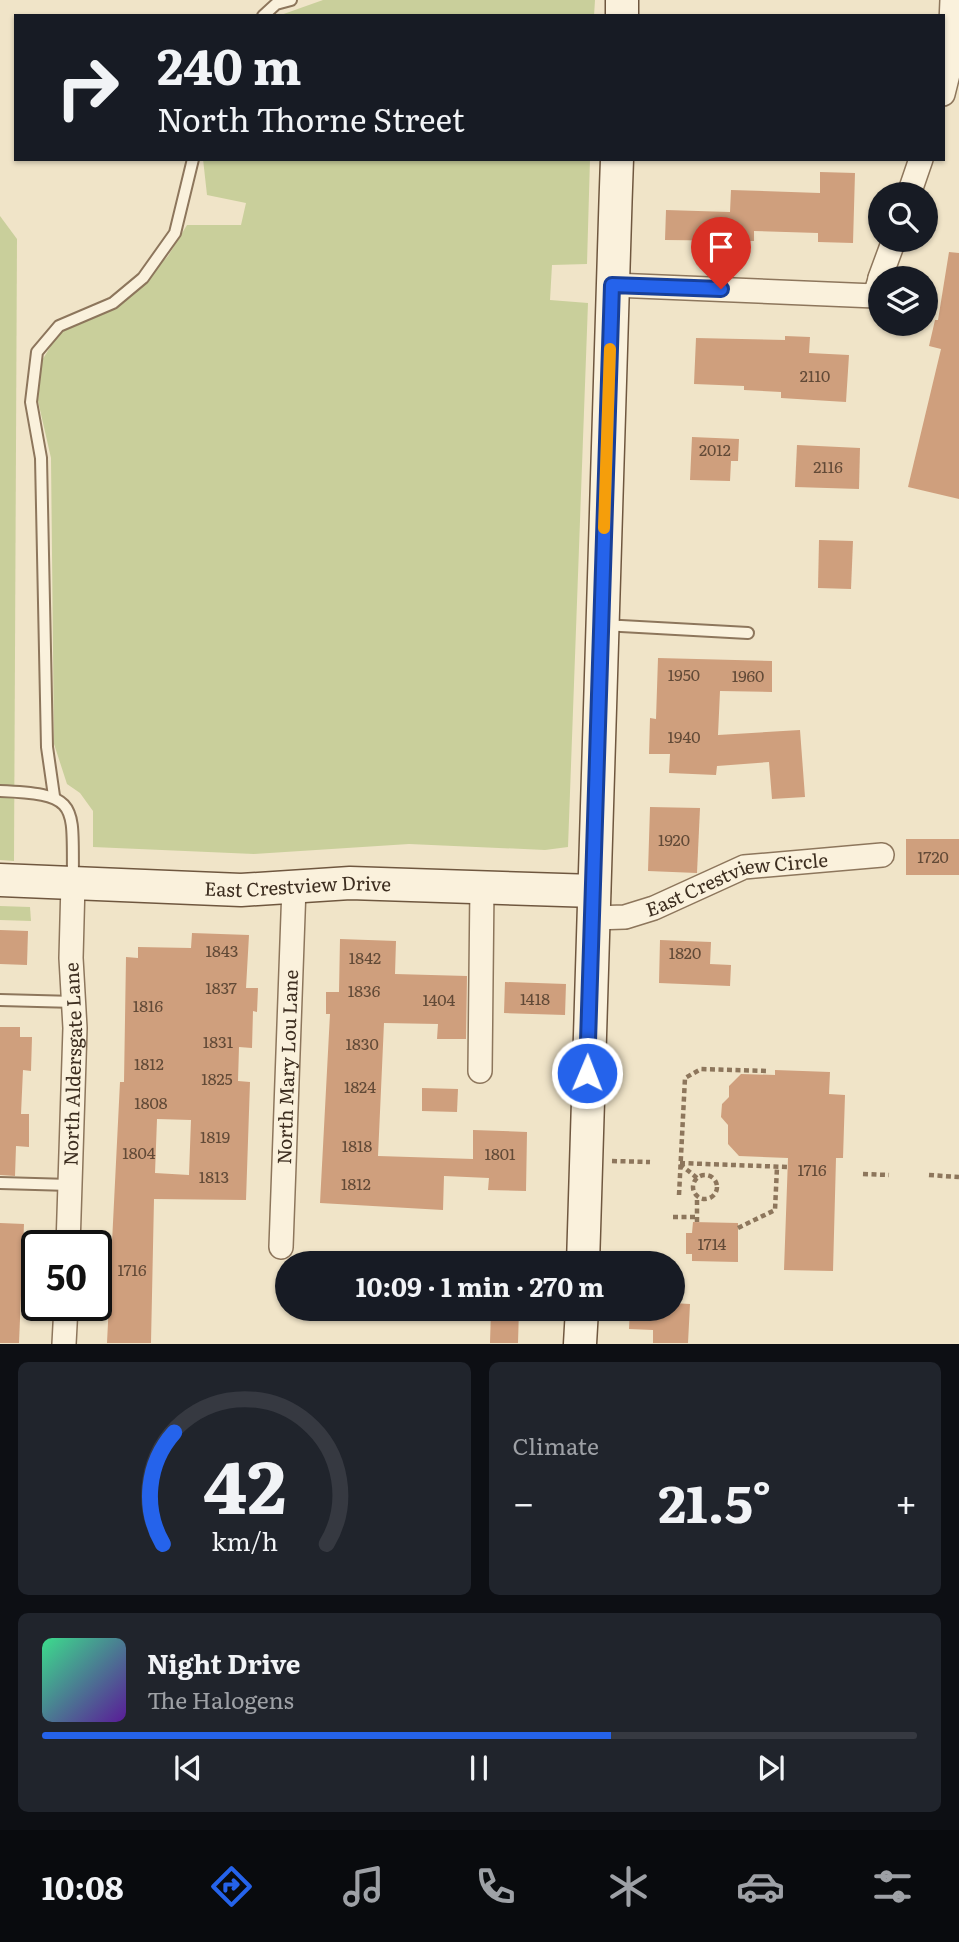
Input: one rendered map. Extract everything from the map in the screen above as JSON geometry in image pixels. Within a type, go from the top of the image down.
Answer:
[{"type":"main road","points":[[583,1251],[617,161]]},
{"type":"main road","name":"East Crestview Drive","points":[[0,880],[241,890],[350,883],[482,886],[593,904]]},
{"type":"main road","points":[[580,1343],[581,1321]]},
{"type":"street","points":[[945,68],[952,0]]},
{"type":"street","points":[[913,182],[920,161]]},
{"type":"street","points":[[612,285],[868,296]]},
{"type":"street","name":"East Crestview Circle","points":[[593,904],[625,917],[654,908],[744,867],[882,855]]},
{"type":"street","name":"North Aldersgate Lane","points":[[69,1230],[75,1002],[71,958],[73,883]]},
{"type":"street","points":[[480,1071],[482,886]]},
{"type":"street","name":"North Mary Lou Lane","points":[[281,1247],[294,887]]},
{"type":"street","points":[[64,1343],[65,1321]]},
{"type":"lane","points":[[265,14],[276,4],[290,0]]},
{"type":"lane","points":[[54,796],[47,747],[41,458],[32,402],[37,352],[59,326],[113,303],[143,278],[175,233],[193,161]]},
{"type":"lane","points":[[601,625],[748,633]]},
{"type":"lane","points":[[0,791],[44,792],[62,802],[72,821],[73,883]]},
{"type":"lane","points":[[0,1000],[75,1002]]},
{"type":"lane","points":[[0,1183],[70,1185]]},
{"type":"path","points":[[680,1195],[682,1084],[689,1073],[701,1069],[769,1071]]},
{"type":"path","points":[[611,1161],[650,1162]]},
{"type":"path","points":[[680,1163],[788,1167]]},
{"type":"path","points":[[680,1163],[697,1178]]},
{"type":"path","points":[[738,1228],[775,1210],[776,1167]]},
{"type":"path","points":[[863,1174],[889,1175]]},
{"type":"path","points":[[697,1178],[708,1175],[715,1180],[717,1187],[712,1197],[697,1196]]},
{"type":"path","points":[[929,1175],[959,1177]]},
{"type":"path","points":[[673,1217],[697,1220],[697,1196],[693,1189],[697,1178]]},
{"type":"green space","points":[[323,0],[595,0],[594,14],[284,14]]},
{"type":"green space","points":[[203,161],[590,161],[587,264],[552,265],[550,300],[588,303],[568,847],[545,850],[409,844],[254,854],[93,847],[93,811],[80,793],[67,784],[54,744],[51,458],[38,401],[41,362],[60,331],[119,306],[168,256],[187,225],[241,225],[246,203],[207,195]]},
{"type":"green space","points":[[0,216],[17,239],[14,861],[0,860]]},
{"type":"green space","points":[[0,906],[30,907],[31,921],[0,920]]},
{"type":"building","points":[[820,172],[855,173],[853,243],[818,242],[818,233],[754,231],[754,241],[665,240],[666,210],[730,212],[731,190],[820,193]]},
{"type":"building","points":[[949,252],[959,253],[959,499],[908,487],[941,349],[929,346],[931,336],[938,336]]},
{"type":"building","points":[[785,336],[810,337],[809,353],[849,355],[846,402],[781,398],[781,392],[744,390],[744,386],[694,384],[696,338],[785,340]]},
{"type":"building","points":[[692,437],[739,439],[738,461],[731,461],[730,481],[690,480]]},
{"type":"building","points":[[797,445],[860,448],[859,489],[795,487]]},
{"type":"building","points":[[819,540],[853,541],[851,589],[818,588]]},
{"type":"building","points":[[658,658],[772,661],[772,692],[720,691],[718,735],[800,730],[805,797],[772,799],[769,762],[717,766],[716,775],[669,773],[670,754],[649,754],[650,718],[656,719]]},
{"type":"building","points":[[650,807],[700,808],[697,873],[648,871]]},
{"type":"building","points":[[906,839],[959,839],[959,875],[906,875]]},
{"type":"building","points":[[0,930],[28,931],[27,965],[0,964]]},
{"type":"building","points":[[192,933],[249,935],[246,988],[258,988],[257,1012],[253,1011],[252,1048],[239,1047],[238,1081],[250,1082],[246,1200],[154,1199],[151,1343],[107,1343],[108,1321],[112,1321],[112,1243],[120,1082],[124,1082],[126,957],[138,958],[138,947],[191,948]],"holes":[[[157,1119],[191,1120],[189,1175],[155,1173]]]},
{"type":"building","points":[[340,939],[396,941],[395,974],[467,976],[466,1039],[437,1039],[438,1024],[384,1023],[378,1156],[473,1159],[473,1130],[527,1132],[526,1191],[488,1190],[489,1178],[444,1176],[443,1210],[320,1203],[330,1014],[326,1014],[326,992],[339,992]]},
{"type":"building","points":[[660,940],[711,942],[710,964],[731,965],[730,986],[659,983]]},
{"type":"building","points":[[505,982],[566,984],[565,1015],[504,1013]]},
{"type":"building","points":[[0,1027],[20,1027],[20,1037],[32,1037],[31,1071],[23,1070],[21,1114],[29,1114],[29,1147],[16,1146],[15,1176],[0,1175]]},
{"type":"building","points":[[775,1070],[830,1072],[829,1094],[845,1095],[843,1158],[836,1158],[833,1271],[784,1270],[788,1158],[739,1156],[728,1144],[728,1125],[721,1117],[722,1104],[729,1097],[729,1086],[741,1074],[775,1075]]},
{"type":"building","points":[[422,1088],[458,1089],[457,1112],[422,1111]]},
{"type":"building","points":[[693,1222],[738,1223],[738,1262],[692,1261],[692,1254],[686,1254],[686,1233],[692,1233]]},
{"type":"building","points":[[0,1223],[24,1224],[24,1230],[21,1230],[19,1343],[0,1343]]},
{"type":"building","points":[[685,1304],[690,1304],[688,1343],[653,1343],[653,1330],[629,1329],[629,1321],[685,1321]]},
{"type":"building","points":[[491,1321],[519,1321],[518,1343],[490,1343]]},
{"type":"slow traffic","points":[[604,528],[610,349]]},
{"type":"route","points":[[587,1073],[599,787],[599,676],[612,285],[721,289]]}]
